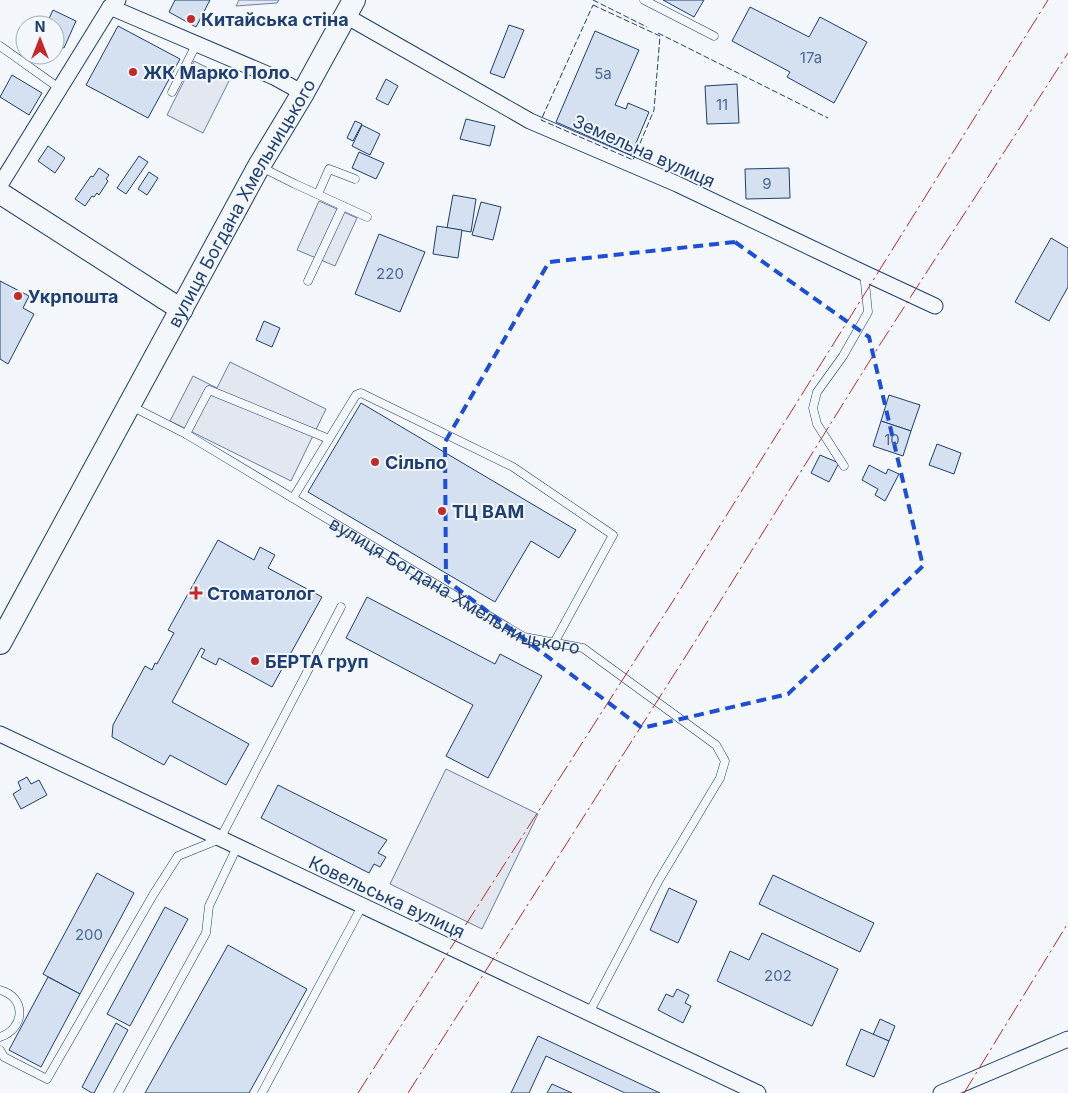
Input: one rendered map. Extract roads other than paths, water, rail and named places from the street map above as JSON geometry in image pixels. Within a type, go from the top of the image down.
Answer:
[{"type":"main road","name":"вулиця Богдана Хмельницького","points":[[0,643],[259,166],[303,93],[350,8]]},
{"type":"main road","points":[[3,195],[182,310]]},
{"type":"street","points":[[3,195],[59,88],[114,3],[274,77],[303,93]]},
{"type":"street","name":"Земельна вулиця","points":[[350,8],[530,121],[677,184],[935,306]]},
{"type":"street","name":"Ковельська вулиця","points":[[0,734],[758,1093]]},
{"type":"street","points":[[941,1093],[1068,1039]]},
{"type":"lane","points":[[644,0],[714,36]]},
{"type":"lane","points":[[172,92],[197,43]]},
{"type":"lane","points":[[0,46],[59,88]]},
{"type":"lane","points":[[259,166],[367,217]]},
{"type":"lane","points":[[318,194],[329,169],[355,179]]},
{"type":"lane","points":[[308,281],[343,206]]},
{"type":"lane","points":[[844,466],[817,424],[813,408],[817,392],[843,356],[868,312],[864,274]]},
{"type":"lane","points":[[186,434],[209,390],[329,440]]},
{"type":"lane","points":[[293,498],[356,395],[361,393],[513,467],[613,535],[554,643]]},
{"type":"lane","name":"вулиця Богдана Хмельницького","points":[[129,405],[186,434],[524,637],[583,648],[716,745],[725,761],[720,778],[659,880],[589,1013]]},
{"type":"lane","points":[[0,1050],[4,1057],[47,1079],[153,895],[178,856],[220,839],[341,607]]},
{"type":"lane","points":[[118,1093],[206,933],[209,906],[237,847]]},
{"type":"lane","points":[[262,1093],[362,906]]},
{"type":"lane","points":[[0,990],[11,994],[19,1006],[20,1014],[19,1022],[15,1029],[0,1037]]},
{"type":"place","name":"Китайська стіна","points":[[191,19]]},
{"type":"place","name":"ЖК Марко Поло","points":[[133,72]]},
{"type":"place","name":"Укрпошта","points":[[18,296]]},
{"type":"place","name":"Сільпо","points":[[375,462]]},
{"type":"place","name":"ТЦ ВАМ","points":[[442,511]]},
{"type":"place","name":"Стоматолог","points":[[196,593]]},
{"type":"place","name":"БЕРТА груп","points":[[255,661]]}]
